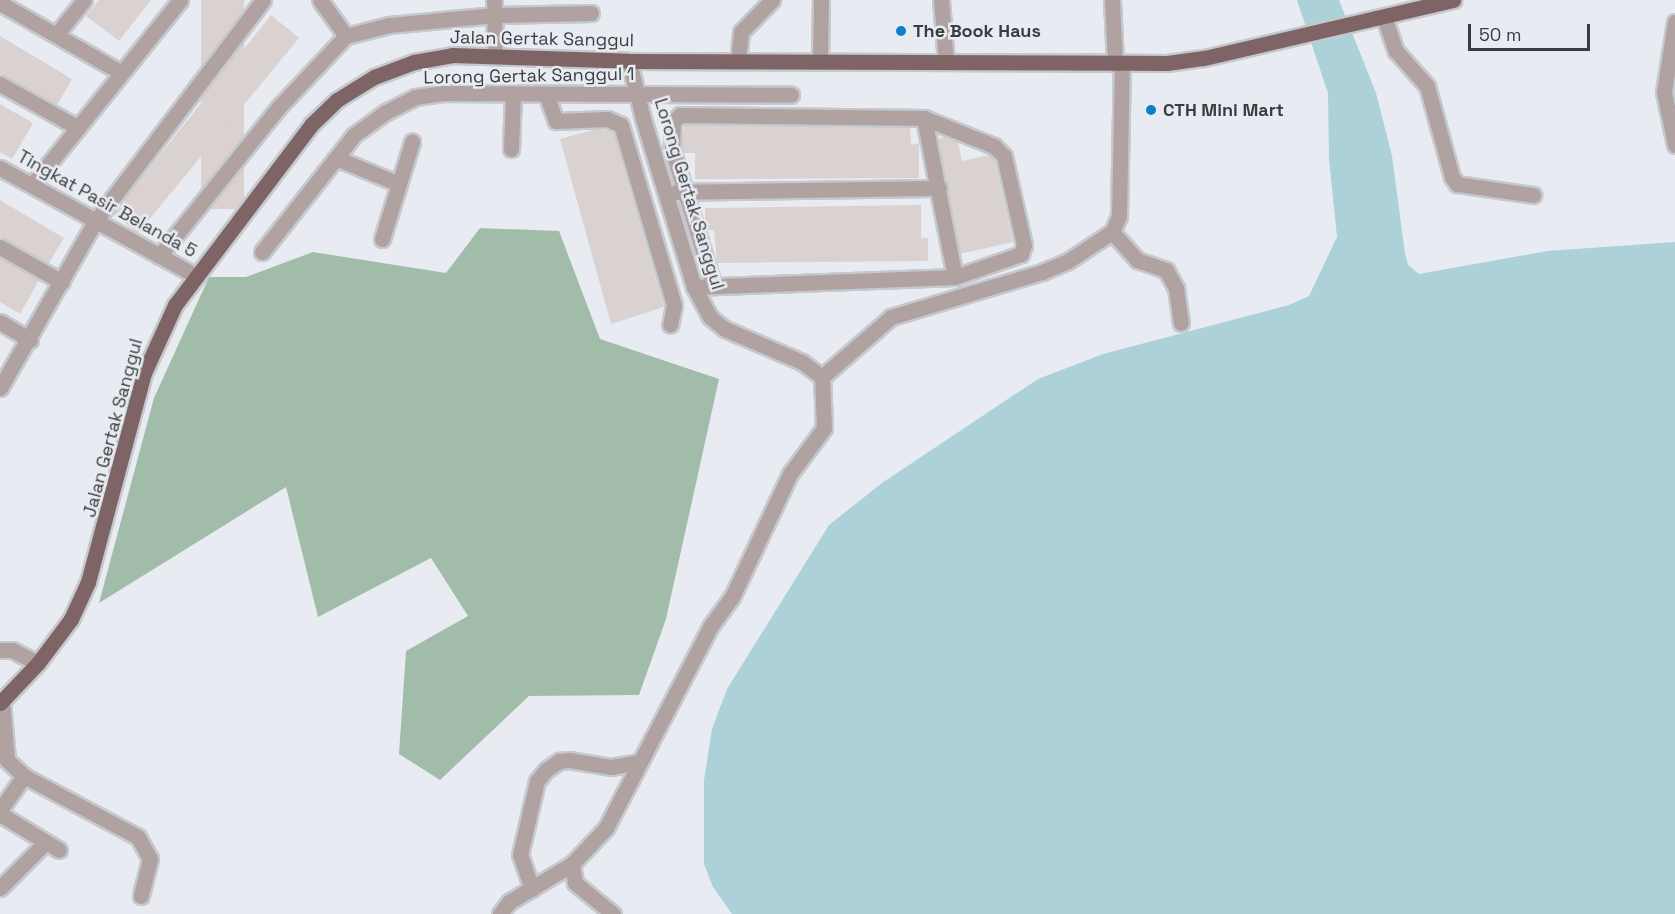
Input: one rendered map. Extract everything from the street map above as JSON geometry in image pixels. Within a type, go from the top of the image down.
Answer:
[{"type":"main road","name":"Jalan Gertak Sanggul","points":[[1,702],[38,663],[71,620],[88,582],[144,373],[156,339],[195,275],[305,132],[337,100],[374,77],[414,62],[452,55],[629,61],[1119,64],[1204,58],[1453,0]]},
{"type":"street","points":[[56,35],[84,0]]},
{"type":"street","points":[[32,185],[120,72],[180,0]]},
{"type":"street","points":[[0,388],[30,340],[96,220],[264,0]]},
{"type":"street","points":[[320,0],[346,36]]},
{"type":"street","points":[[738,61],[741,32],[772,0]]},
{"type":"street","points":[[820,61],[821,0]]},
{"type":"street","points":[[941,0],[946,63]]},
{"type":"street","points":[[500,914],[509,902],[572,864],[606,828],[710,627],[740,583],[790,474],[825,428],[822,377],[891,317],[1051,268],[1113,232],[1119,216],[1119,64],[1112,0]]},
{"type":"street","points":[[0,3],[120,72]]},
{"type":"street","points":[[494,7],[495,55]]},
{"type":"street","points":[[159,256],[279,107],[346,36],[494,7],[591,13]]},
{"type":"street","points":[[1384,17],[1396,51],[1426,86],[1452,177],[1457,184],[1533,195]]},
{"type":"street","points":[[1675,22],[1664,92],[1675,144]]},
{"type":"street","name":"Lorong Gertak Sanggul","points":[[629,61],[696,292],[716,323],[802,362],[822,377]]},
{"type":"street","points":[[0,84],[77,127]]},
{"type":"street","name":"Lorong Gertak Sanggul 1","points":[[262,252],[354,135],[386,112],[415,97],[443,93],[791,95]]},
{"type":"street","points":[[511,149],[513,94]]},
{"type":"street","points":[[546,94],[556,121],[607,119],[621,125],[674,305],[670,325]]},
{"type":"street","points":[[674,305],[713,284],[954,277],[1021,254],[1024,245],[1000,150],[924,118],[680,115],[673,122],[672,148],[713,284]]},
{"type":"street","points":[[924,118],[954,277]]},
{"type":"street","points":[[382,239],[412,142]]},
{"type":"street","points":[[336,158],[399,184]]},
{"type":"street","name":"Tingkat Pasir Belanda 5","points":[[0,168],[195,275]]},
{"type":"street","points":[[667,193],[939,188]]},
{"type":"street","points":[[1113,232],[1137,260],[1166,270],[1176,288],[1181,323]]},
{"type":"street","points":[[0,247],[62,282]]},
{"type":"street","points":[[0,322],[30,340]]},
{"type":"street","points":[[0,650],[12,650],[38,663]]},
{"type":"street","points":[[1,702],[7,760],[24,777],[138,837],[150,858],[141,896]]},
{"type":"street","points":[[532,889],[520,855],[537,780],[558,761],[569,760],[611,767],[639,762]]},
{"type":"street","points":[[0,888],[53,846],[0,812],[24,777]]},
{"type":"street","points":[[572,864],[575,884],[613,914]]},
{"type":"green space","points":[[480,228],[559,231],[600,339],[719,379],[666,619],[639,695],[529,696],[440,780],[399,754],[406,651],[468,616],[431,558],[318,617],[286,487],[99,603],[154,398],[209,277],[246,277],[313,252],[446,273]]},
{"type":"water","points":[[1297,0],[1339,0],[1376,93],[1392,156],[1405,254],[1408,265],[1419,274],[1547,251],[1675,242],[1675,914],[732,914],[713,887],[704,864],[704,780],[712,729],[727,689],[829,525],[882,483],[1038,379],[1103,354],[1289,305],[1309,296],[1337,237],[1329,159],[1328,93]]},
{"type":"building","points":[[99,0],[151,0],[119,41],[86,16]]},
{"type":"building","points":[[201,0],[244,0],[244,209],[201,209]]},
{"type":"building","points":[[271,15],[299,38],[138,233],[113,214]]},
{"type":"building","points":[[0,36],[72,79],[57,105],[0,74]]},
{"type":"building","points":[[0,104],[33,123],[12,159],[0,152]]},
{"type":"building","points":[[684,125],[910,128],[911,145],[919,143],[919,178],[695,179],[695,153],[683,153]]},
{"type":"building","points":[[597,129],[613,132],[664,307],[611,324],[560,139]]},
{"type":"building","points":[[945,137],[958,142],[962,161],[989,155],[995,161],[1013,242],[960,254],[938,139]]},
{"type":"building","points":[[0,200],[64,238],[49,263],[0,237]]},
{"type":"building","points":[[921,205],[921,238],[928,238],[928,261],[717,263],[714,230],[707,230],[705,225],[705,208]]},
{"type":"building","points":[[0,258],[39,280],[20,314],[0,302]]},
{"type":"place","name":"The Book Haus","points":[[901,31]]},
{"type":"place","name":"CTH Mini Mart","points":[[1151,110]]}]
